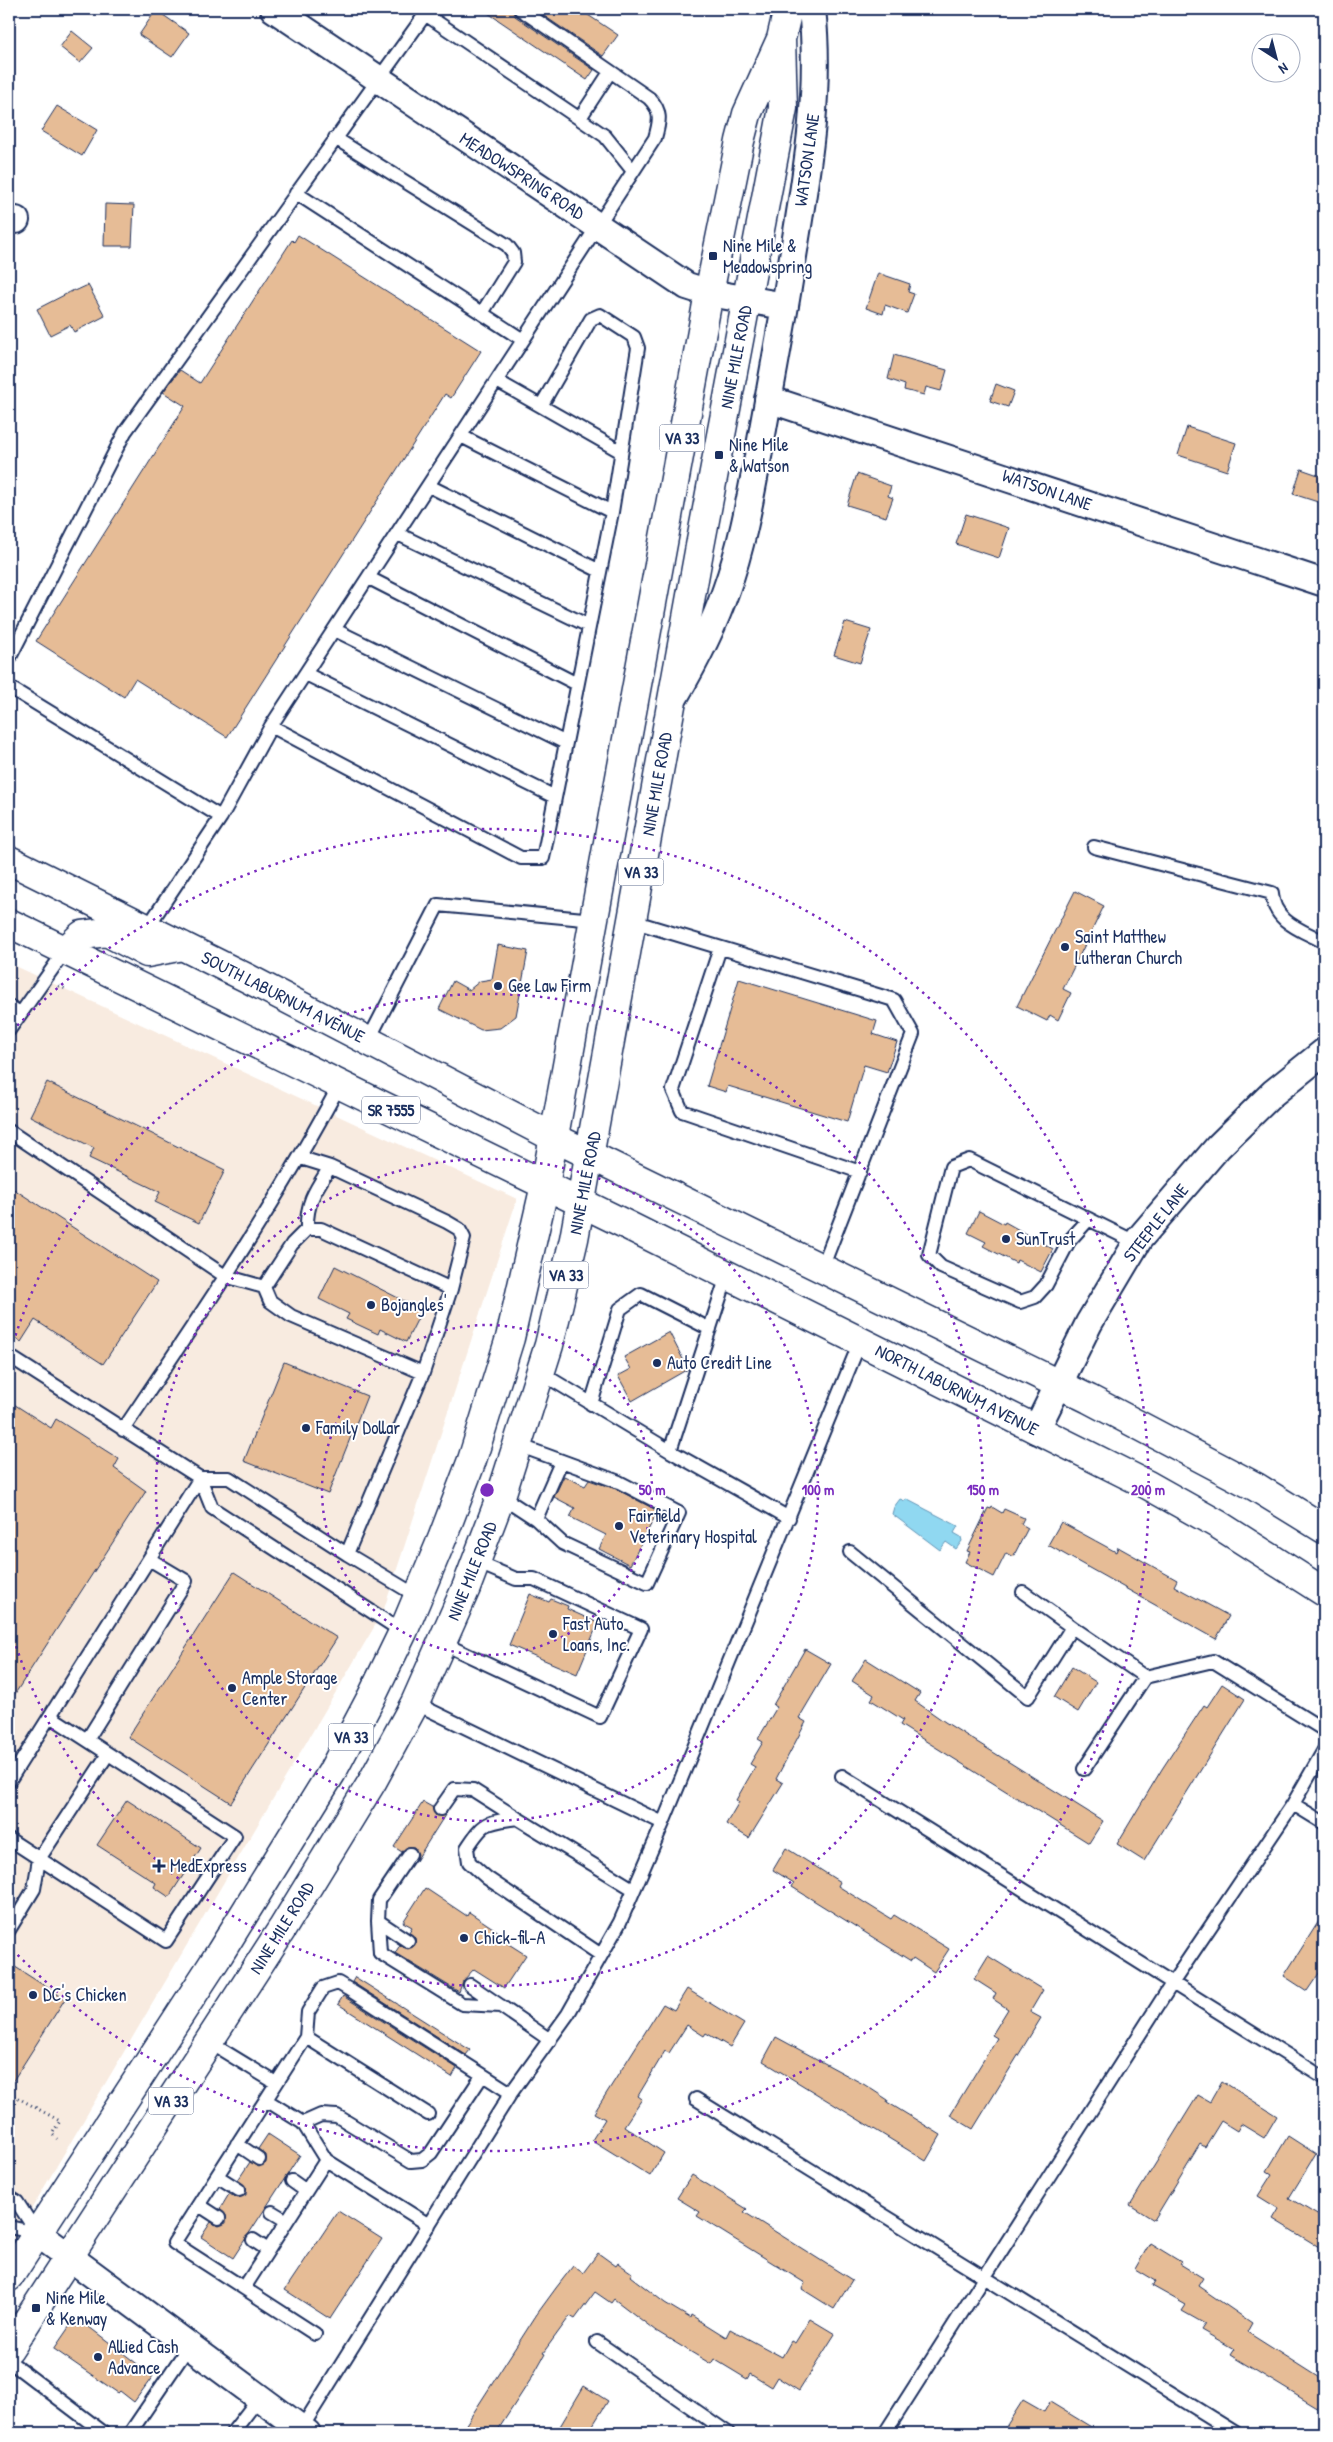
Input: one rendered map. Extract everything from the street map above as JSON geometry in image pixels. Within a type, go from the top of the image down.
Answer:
[{"type":"main road","name":"NINE MILE ROAD","points":[[9,2277],[287,1846],[352,1734],[403,1632],[457,1500],[498,1379],[520,1296],[545,1185],[709,293],[747,114],[781,39],[788,9]]},
{"type":"main road","name":"NINE MILE ROAD","points":[[9,2349],[209,2042],[336,1842],[415,1703],[476,1562],[501,1496],[541,1373],[563,1290],[581,1204],[672,701],[783,108],[781,39]]},
{"type":"main road","name":"SOUTH LABURNUM AVENUE","points":[[9,860],[183,946],[555,1138],[590,1154]]},
{"type":"main road","points":[[9,922],[65,951],[82,935],[106,932],[148,953],[183,946]]},
{"type":"main road","name":"SR 7555","points":[[65,951],[545,1185]]},
{"type":"main road","points":[[590,1154],[1058,1384],[1256,1486],[1324,1529]]},
{"type":"main road","name":"NORTH LABURNUM AVENUE","points":[[545,1185],[1146,1484],[1219,1525],[1324,1592]]},
{"type":"street","name":"MEADOWSPRING ROAD","points":[[274,9],[377,80],[688,286],[709,293],[785,306]]},
{"type":"street","name":"WATSON LANE","points":[[672,701],[698,657],[726,590],[747,514],[785,306],[808,164],[814,116],[816,45],[812,9]]},
{"type":"street","name":"WATSON LANE","points":[[768,399],[1324,583]]},
{"type":"street","name":"STEEPLE LANE","points":[[1036,1430],[1089,1323],[1137,1243],[1218,1147],[1273,1093],[1324,1052]]},
{"type":"street","points":[[37,2233],[304,2431]]},
{"type":"lane","points":[[146,928],[221,816],[271,726],[655,138],[660,120],[658,106],[520,9]]},
{"type":"lane","points":[[9,659],[125,432],[427,11],[605,136],[633,172]]},
{"type":"lane","points":[[580,118],[610,72]]},
{"type":"lane","points":[[335,138],[507,245],[513,253],[514,262],[482,313]]},
{"type":"lane","points":[[296,193],[523,340]]},
{"type":"lane","points":[[271,726],[521,858],[543,858],[612,512],[620,451],[638,348],[634,337],[600,315],[591,320],[541,406]]},
{"type":"lane","points":[[497,381],[620,451]]},
{"type":"lane","points":[[461,436],[612,512]]},
{"type":"lane","points":[[429,486],[600,571]]},
{"type":"lane","points":[[398,534],[589,626]]},
{"type":"lane","points":[[369,578],[578,684]]},
{"type":"lane","points":[[335,630],[566,743]]},
{"type":"lane","points":[[306,674],[555,797]]},
{"type":"lane","points":[[9,687],[221,816]]},
{"type":"lane","points":[[1094,847],[1272,894],[1272,905],[1280,917],[1324,942]]},
{"type":"lane","points":[[368,1041],[438,905],[594,920]]},
{"type":"lane","points":[[632,921],[894,1000],[913,1034],[822,1268]]},
{"type":"lane","points":[[720,948],[673,1090],[682,1111],[860,1172]]},
{"type":"lane","points":[[9,1030],[14,1010],[65,951]]},
{"type":"lane","points":[[123,1430],[301,1158],[340,1084]]},
{"type":"lane","points":[[9,1131],[225,1276],[264,1287]]},
{"type":"lane","points":[[301,1158],[330,1167],[459,1229],[464,1238],[451,1289],[423,1373],[347,1554]]},
{"type":"lane","points":[[1089,1219],[1069,1241],[1046,1285],[1035,1297],[1020,1302],[941,1267],[929,1255],[951,1167],[969,1160],[1089,1219],[1137,1243]]},
{"type":"lane","points":[[307,1229],[306,1213],[312,1194],[330,1167]]},
{"type":"lane","points":[[264,1287],[292,1244],[307,1229],[321,1229],[451,1289]]},
{"type":"lane","points":[[670,1451],[727,1276]]},
{"type":"lane","points":[[264,1287],[270,1301],[291,1316],[423,1373]]},
{"type":"lane","points":[[591,1404],[620,1309],[641,1294],[710,1329]]},
{"type":"lane","points":[[304,2431],[511,2093],[568,2014],[620,1922],[663,1823],[860,1342]]},
{"type":"lane","points":[[9,1356],[200,1478],[229,1478],[347,1554],[417,1596]]},
{"type":"lane","points":[[541,1373],[670,1451],[789,1518]]},
{"type":"lane","points":[[501,1496],[536,1519],[562,1543],[647,1583],[679,1514],[619,1482],[518,1445]]},
{"type":"lane","points":[[536,1519],[562,1462]]},
{"type":"lane","points":[[9,1781],[200,1478]]},
{"type":"lane","points":[[200,1478],[212,1508],[403,1632]]},
{"type":"lane","points":[[850,1552],[1028,1697],[1072,1627]]},
{"type":"lane","points":[[87,1740],[186,1581],[149,1558]]},
{"type":"lane","points":[[442,1643],[600,1716],[640,1629],[534,1579],[516,1579],[476,1562]]},
{"type":"lane","points":[[1023,1592],[1145,1677]]},
{"type":"lane","points":[[1084,1769],[1145,1677],[1213,1660],[1324,1730]]},
{"type":"lane","points":[[415,1703],[663,1823]]},
{"type":"lane","points":[[9,1839],[166,1941],[235,1836],[50,1716]]},
{"type":"lane","points":[[885,2433],[1174,1982],[1293,1804],[1324,1750]]},
{"type":"lane","points":[[9,1930],[34,1889],[39,1859],[108,1754]]},
{"type":"lane","points":[[842,1776],[1174,1982],[1324,2078]]},
{"type":"lane","points":[[440,1809],[454,1789],[473,1790],[633,1889]]},
{"type":"lane","points":[[1293,1804],[1324,1823]]},
{"type":"lane","points":[[517,1818],[488,1822],[481,1827],[467,1848],[469,1862],[487,1878],[601,1955]]},
{"type":"lane","points":[[410,1854],[379,1900],[380,1953],[462,2004],[501,2006]]},
{"type":"lane","points":[[378,1921],[408,1942]]},
{"type":"lane","points":[[315,2334],[174,2243],[306,2037],[308,2012],[323,1988],[338,1983],[511,2093]]},
{"type":"lane","points":[[470,1985],[550,2040]]},
{"type":"lane","points":[[306,2037],[428,2114]]},
{"type":"lane","points":[[209,2042],[276,2083]]},
{"type":"lane","points":[[303,2123],[321,2115],[337,2116],[411,2161],[422,2160],[431,2153],[482,2076]]},
{"type":"lane","points":[[696,2099],[984,2279],[1236,2433]]},
{"type":"lane","points":[[266,2100],[303,2123],[326,2160],[429,2225]]},
{"type":"lane","points":[[237,2144],[259,2159]]},
{"type":"lane","points":[[244,2288],[326,2160]]},
{"type":"lane","points":[[217,2176],[239,2190]]},
{"type":"lane","points":[[292,2181],[306,2191]]},
{"type":"lane","points":[[9,2197],[17,2202],[37,2233]]},
{"type":"lane","points":[[198,2205],[219,2218]]},
{"type":"lane","points":[[272,2212],[287,2221]]},
{"type":"lane","points":[[9,2227],[37,2233]]},
{"type":"lane","points":[[254,2240],[268,2250]]},
{"type":"lane","points":[[597,2342],[728,2433]]},
{"type":"lane","points":[[130,2433],[189,2346]]},
{"type":"lane","points":[[9,2361],[104,2433]]},
{"type":"lane","points":[[232,2433],[259,2398]]},
{"type":"path","points":[[9,2093],[60,2121],[52,2134],[57,2139]]},
{"type":"shaded area","points":[[9,963],[517,1199],[383,1612],[9,2247]]},
{"type":"water","points":[[900,1499],[905,1501],[906,1499],[958,1526],[954,1533],[961,1537],[962,1541],[956,1549],[946,1542],[940,1550],[892,1514],[894,1507]]},
{"type":"building","points":[[482,9],[512,9],[515,16],[594,70],[587,80]]},
{"type":"building","points":[[534,9],[579,9],[618,35],[603,56]]},
{"type":"building","points":[[156,10],[189,33],[172,57],[139,35]]},
{"type":"building","points":[[72,31],[93,48],[80,63],[60,47]]},
{"type":"building","points":[[57,106],[97,130],[82,156],[41,131]]},
{"type":"building","points":[[105,204],[134,205],[132,246],[104,246]]},
{"type":"building","points":[[298,235],[481,351],[451,398],[445,394],[227,737],[135,679],[124,697],[36,641],[185,406],[163,392],[180,370],[200,383],[292,240],[294,242]]},
{"type":"building","points":[[878,273],[910,284],[908,292],[914,294],[907,313],[885,305],[883,314],[866,308]]},
{"type":"building","points":[[88,285],[105,316],[74,332],[70,325],[50,335],[37,309]]},
{"type":"building","points":[[894,355],[947,370],[941,391],[926,387],[924,395],[904,390],[905,385],[888,379]]},
{"type":"building","points":[[996,384],[1014,391],[1008,407],[990,401]]},
{"type":"building","points":[[1187,427],[1236,443],[1227,471],[1178,455]]},
{"type":"building","points":[[1301,469],[1324,477],[1324,504],[1293,494]]},
{"type":"building","points":[[857,474],[891,486],[888,496],[893,498],[886,517],[847,505]]},
{"type":"building","points":[[966,514],[1009,528],[999,558],[956,544]]},
{"type":"building","points":[[845,622],[871,630],[860,663],[834,655]]},
{"type":"building","name":"Saint Matthew Lutheran Church","points":[[1075,891],[1104,906],[1063,989],[1071,993],[1058,1020],[1050,1015],[1047,1021],[1017,1006]]},
{"type":"building","name":"Gee Law Firm","points":[[498,945],[528,951],[516,1016],[500,1028],[481,1030],[439,1009],[453,981],[469,990],[480,981],[492,979]]},
{"type":"building","points":[[739,979],[877,1021],[873,1034],[897,1042],[887,1072],[864,1065],[847,1122],[728,1086],[726,1092],[707,1086]]},
{"type":"building","points":[[47,1082],[225,1170],[199,1223],[155,1202],[160,1192],[89,1158],[94,1148],[30,1116]]},
{"type":"building","points":[[9,1186],[157,1282],[103,1364],[35,1320],[21,1342],[9,1334]]},
{"type":"building","name":"SunTrust","points":[[979,1211],[1004,1224],[1005,1222],[1053,1249],[1041,1272],[1017,1260],[1016,1263],[983,1246],[986,1242],[968,1233]]},
{"type":"building","name":"Bojangles'","points":[[335,1266],[422,1310],[406,1342],[380,1329],[378,1334],[346,1319],[349,1314],[319,1299]]},
{"type":"building","name":"Auto Credit Line","points":[[669,1332],[688,1369],[632,1401],[618,1376],[631,1369],[624,1357]]},
{"type":"building","name":"Family Dollar","points":[[284,1362],[367,1396],[328,1494],[244,1461]]},
{"type":"building","points":[[9,1401],[51,1428],[56,1419],[119,1459],[114,1468],[146,1491],[9,1703]]},
{"type":"building","name":"Fairfield Veterinary Hospital","points":[[564,1476],[585,1486],[589,1480],[616,1489],[658,1511],[630,1565],[599,1549],[606,1535],[570,1517],[575,1508],[554,1497]]},
{"type":"building","points":[[992,1507],[1002,1513],[1004,1509],[1024,1518],[1021,1524],[1028,1528],[1013,1557],[1006,1553],[994,1577],[965,1562],[970,1552],[967,1551],[988,1508],[991,1509]]},
{"type":"building","points":[[1061,1522],[1116,1552],[1118,1547],[1177,1580],[1174,1586],[1229,1616],[1216,1639],[1048,1545]]},
{"type":"building","name":"Ample Storage Center","points":[[234,1572],[337,1638],[231,1803],[128,1737]]},
{"type":"building","name":"Fast Auto Loans, Inc.","points":[[530,1594],[549,1602],[551,1599],[568,1606],[567,1609],[598,1623],[577,1674],[509,1645]]},
{"type":"building","points":[[805,1649],[831,1664],[799,1718],[806,1722],[776,1779],[783,1783],[749,1838],[726,1824],[739,1802],[736,1800],[755,1767],[750,1764],[763,1742],[758,1739],[777,1707],[773,1705]]},
{"type":"building","points":[[866,1659],[920,1693],[915,1701],[945,1722],[1103,1821],[1089,1843],[900,1725],[903,1720],[871,1700],[874,1695],[852,1681]]},
{"type":"building","points":[[1072,1667],[1096,1682],[1078,1712],[1054,1697]]},
{"type":"building","points":[[1222,1684],[1245,1699],[1144,1861],[1117,1844],[1162,1769],[1204,1705],[1207,1707]]},
{"type":"building","name":"MedExpress","points":[[127,1800],[201,1848],[169,1897],[154,1887],[156,1883],[97,1845]]},
{"type":"building","points":[[423,1802],[432,1807],[436,1816],[445,1815],[416,1861],[418,1854],[414,1847],[407,1847],[402,1852],[394,1847]]},
{"type":"building","points":[[786,1848],[840,1882],[838,1886],[891,1919],[894,1915],[949,1949],[934,1972],[913,1958],[911,1961],[792,1887],[794,1883],[773,1870]]},
{"type":"building","name":"Chick-fil-A","points":[[425,1888],[467,1916],[469,1912],[499,1932],[496,1936],[526,1955],[504,1988],[474,1969],[463,1981],[459,1992],[395,1953],[400,1945],[408,1949],[415,1945],[415,1938],[409,1932],[412,1927],[403,1922]]},
{"type":"building","points":[[1324,1913],[1324,1966],[1307,1991],[1284,1976]]},
{"type":"building","points":[[988,1956],[1043,1990],[1030,2012],[1041,2018],[973,2129],[950,2115],[997,2038],[992,2035],[1008,2009],[993,1999],[996,1993],[974,1979]]},
{"type":"building","points":[[9,1963],[65,1999],[9,2087]]},
{"type":"building","points":[[355,1977],[470,2050],[466,2055],[352,1982]]},
{"type":"building","points":[[687,1989],[744,2024],[730,2047],[706,2033],[704,2036],[687,2025],[669,2053],[665,2051],[638,2096],[642,2099],[624,2126],[664,2153],[650,2176],[592,2140],[605,2119],[594,2113],[663,2004],[674,2010]]},
{"type":"building","points":[[343,1996],[457,2068],[452,2077],[338,2004]]},
{"type":"building","points":[[776,2037],[865,2085],[888,2100],[887,2102],[941,2135],[926,2161],[763,2061]]},
{"type":"building","points":[[1222,2081],[1277,2116],[1264,2138],[1241,2124],[1237,2131],[1221,2121],[1205,2147],[1200,2144],[1154,2220],[1130,2205],[1198,2095],[1210,2102]]},
{"type":"building","points":[[268,2134],[300,2155],[233,2258],[201,2237],[211,2222],[219,2226],[226,2223],[226,2215],[220,2209],[229,2194],[238,2198],[246,2195],[246,2187],[238,2180],[250,2162],[259,2167],[266,2163],[266,2155],[258,2149]]},
{"type":"building","points":[[1288,2136],[1316,2154],[1289,2198],[1324,2219],[1324,2250],[1273,2219],[1279,2209],[1258,2196],[1272,2174],[1267,2171]]},
{"type":"building","points":[[692,2175],[747,2209],[744,2212],[852,2280],[834,2309],[802,2289],[805,2283],[697,2216],[700,2212],[677,2198]]},
{"type":"building","points":[[338,2211],[382,2239],[330,2319],[285,2290]]},
{"type":"building","points":[[1150,2243],[1203,2278],[1198,2286],[1252,2323],[1247,2332],[1324,2381],[1324,2412],[1230,2355],[1234,2349],[1201,2330],[1205,2324],[1182,2311],[1186,2305],[1152,2286],[1155,2281],[1135,2269]]},
{"type":"building","points":[[598,2253],[616,2266],[618,2263],[632,2273],[630,2276],[665,2303],[690,2318],[691,2315],[726,2337],[730,2329],[782,2357],[791,2341],[795,2343],[810,2319],[835,2334],[799,2391],[777,2377],[771,2387],[750,2374],[747,2379],[714,2359],[711,2364],[656,2331],[614,2299],[611,2303],[595,2292],[575,2319],[570,2316],[543,2353],[545,2354],[531,2379],[496,2433],[476,2433],[465,2426],[537,2314],[556,2288],[573,2266],[583,2273]]},
{"type":"building","name":"Allied Cash Advance","points":[[76,2317],[153,2376],[134,2402],[54,2349]]},
{"type":"building","points":[[584,2386],[608,2401],[588,2433],[556,2433]]},
{"type":"building","points":[[1023,2400],[1044,2412],[1050,2402],[1101,2433],[1002,2433]]},
{"type":"place","name":"Nine Mile & Meadowspring","points":[[713,256]]},
{"type":"place","name":"Nine Mile & Watson","points":[[719,455]]},
{"type":"place","name":"Saint Matthew Lutheran Church","points":[[1065,947]]},
{"type":"place","name":"Gee Law Firm","points":[[498,986]]},
{"type":"place","name":"SunTrust","points":[[1006,1239]]},
{"type":"place","name":"Bojangles'","points":[[371,1305]]},
{"type":"place","name":"Auto Credit Line","points":[[657,1363]]},
{"type":"place","name":"Family Dollar","points":[[306,1428]]},
{"type":"place","name":"Fairfield Veterinary Hospital","points":[[619,1526]]},
{"type":"place","name":"Fast Auto Loans, Inc.","points":[[553,1634]]},
{"type":"place","name":"Ample Storage Center","points":[[232,1688]]},
{"type":"place","name":"MedExpress","points":[[159,1866]]},
{"type":"place","name":"Chick-fil-A","points":[[464,1938]]},
{"type":"place","name":"DC's Chicken","points":[[33,1995]]},
{"type":"place","name":"Nine Mile & Kenway","points":[[36,2308]]},
{"type":"place","name":"Allied Cash Advance","points":[[98,2357]]}]
